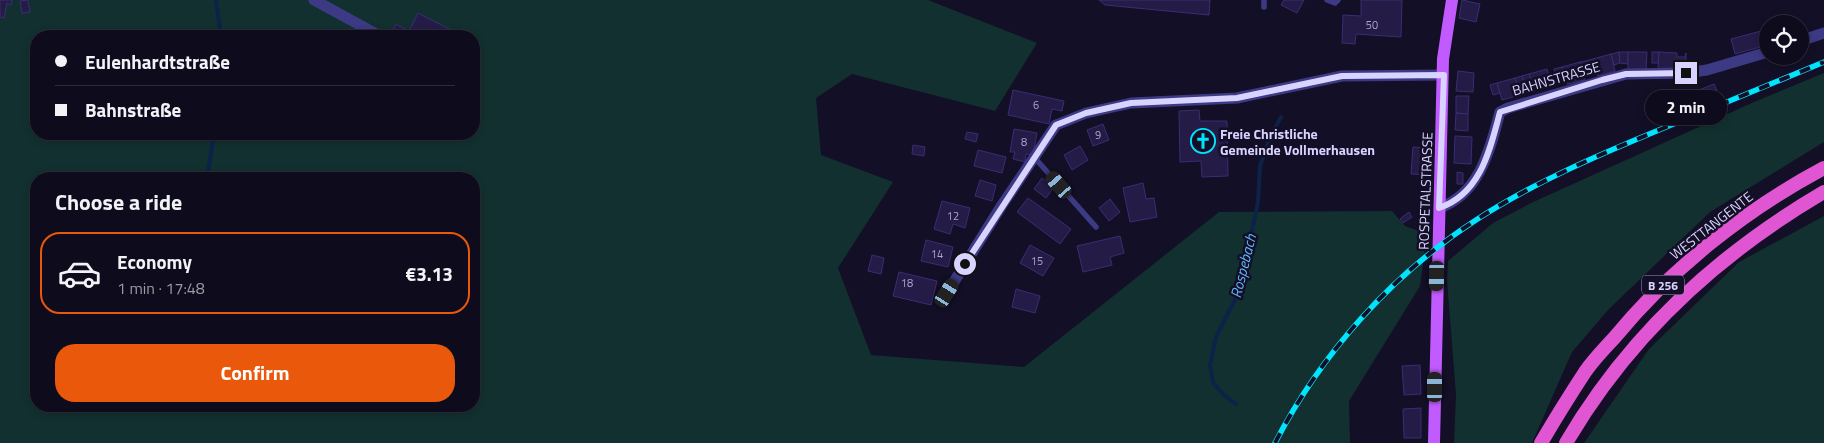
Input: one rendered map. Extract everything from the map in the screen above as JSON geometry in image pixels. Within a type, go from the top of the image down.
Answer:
[{"type":"highway","name":"WESTTANGENTE","points":[[1541,443],[1586,371],[1630,319],[1670,278],[1734,225],[1787,188],[1824,168]]},
{"type":"highway","name":"B 256","points":[[1566,443],[1602,386],[1645,333],[1692,287],[1739,247],[1782,216],[1824,192]]},
{"type":"main road","name":"ROSPETALSTRASSE","points":[[1434,443],[1444,75],[1446,30],[1452,0]]},
{"type":"street","points":[[314,0],[369,30]]},
{"type":"street","points":[[1809,38],[1824,33]]},
{"type":"street","name":"BAHNSTRASSE","points":[[1439,208],[1450,204],[1472,186],[1483,165],[1500,112],[1508,108],[1626,74],[1686,73],[1707,70],[1759,55]]},
{"type":"street","points":[[947,293],[1056,125],[1086,113],[1131,103],[1237,98],[1342,76],[1444,75]]},
{"type":"lane","points":[[1264,0],[1264,7]]},
{"type":"lane","points":[[1327,0],[1335,3],[1338,0]]},
{"type":"lane","points":[[1034,157],[1096,226]]},
{"type":"green space","points":[[0,0],[928,0],[1037,43],[995,111],[852,74],[816,98],[821,155],[893,182],[838,268],[871,355],[1024,367],[1219,212],[1392,211],[1405,226],[1427,234],[1420,286],[1349,401],[1350,443],[0,443]]},
{"type":"green space","points":[[1824,73],[1824,142],[1710,212],[1608,310],[1572,352],[1532,443],[1454,443],[1456,395],[1447,280],[1448,261],[1493,223],[1531,203],[1754,102]]},
{"type":"green space","points":[[1824,216],[1824,443],[1584,443],[1649,349],[1739,262]]},
{"type":"building","points":[[0,0],[12,0],[11,5],[7,3],[4,18],[0,17]]},
{"type":"building","points":[[28,0],[30,12],[22,13],[20,1]]},
{"type":"building","points":[[1099,0],[1210,0],[1209,15],[1105,5]]},
{"type":"building","points":[[1284,0],[1304,0],[1297,13],[1281,5]]},
{"type":"building","points":[[1361,0],[1402,0],[1401,37],[1356,34],[1355,44],[1342,43],[1343,15],[1361,16]]},
{"type":"building","points":[[1462,0],[1480,4],[1476,22],[1459,18]]},
{"type":"building","points":[[418,13],[451,30],[410,30]]},
{"type":"building","points":[[396,24],[407,30],[393,30]]},
{"type":"building","points":[[1759,32],[1759,47],[1735,54],[1731,39]]},
{"type":"building","points":[[1619,52],[1620,63],[1614,65],[1611,54]]},
{"type":"building","points":[[1619,52],[1628,52],[1628,64],[1620,63]]},
{"type":"building","points":[[1628,52],[1647,52],[1646,70],[1628,70]]},
{"type":"building","points":[[1652,52],[1659,52],[1659,63],[1652,63]]},
{"type":"building","points":[[1659,52],[1677,53],[1677,57],[1685,57],[1686,53],[1686,71],[1658,70]]},
{"type":"building","points":[[1611,54],[1615,71],[1598,76],[1593,59]]},
{"type":"building","points":[[1593,59],[1596,69],[1589,71],[1586,61]]},
{"type":"building","points":[[1586,61],[1589,71],[1583,73],[1580,62]]},
{"type":"building","points":[[1580,62],[1585,80],[1567,84],[1562,67]]},
{"type":"building","points":[[1562,67],[1565,79],[1558,81],[1554,69]]},
{"type":"building","points":[[1547,69],[1552,86],[1534,91],[1529,74]]},
{"type":"building","points":[[1458,71],[1474,73],[1473,92],[1456,91]]},
{"type":"building","points":[[1529,74],[1532,84],[1525,86],[1522,76]]},
{"type":"building","points":[[1522,76],[1525,86],[1518,88],[1515,78]]},
{"type":"building","points":[[1515,78],[1520,95],[1502,100],[1497,83]]},
{"type":"building","points":[[1497,83],[1500,93],[1493,95],[1490,85]]},
{"type":"building","points":[[1714,84],[1719,95],[1699,104],[1694,92]]},
{"type":"building","points":[[1013,90],[1064,101],[1062,111],[1052,109],[1049,124],[1008,115]]},
{"type":"building","points":[[1456,96],[1469,96],[1468,114],[1456,113]]},
{"type":"building","points":[[1685,98],[1689,108],[1681,111],[1677,102]]},
{"type":"building","points":[[1662,107],[1664,114],[1653,116],[1651,109]]},
{"type":"building","name":"Freie Christliche Gemeinde Vollmerhausen","points":[[1199,110],[1200,121],[1227,121],[1228,176],[1202,177],[1201,161],[1180,162],[1179,111]]},
{"type":"building","points":[[1456,113],[1468,114],[1468,131],[1455,130]]},
{"type":"building","points":[[1103,124],[1109,140],[1093,146],[1087,130]]},
{"type":"building","points":[[1014,129],[1037,133],[1033,155],[1026,154],[1025,162],[1013,159],[1015,152],[1010,152]]},
{"type":"building","points":[[967,132],[978,134],[976,142],[965,139]]},
{"type":"building","points":[[1455,136],[1472,137],[1471,164],[1454,163]]},
{"type":"building","points":[[913,145],[925,147],[924,156],[912,154]]},
{"type":"building","points":[[1080,146],[1088,160],[1072,170],[1064,155]]},
{"type":"building","points":[[1413,147],[1431,148],[1430,175],[1411,174]]},
{"type":"building","points":[[978,150],[1006,157],[1002,173],[974,166]]},
{"type":"building","points":[[1457,172],[1463,173],[1463,184],[1457,184]]},
{"type":"building","points":[[1042,178],[1054,187],[1046,198],[1034,189]]},
{"type":"building","points":[[980,180],[996,185],[992,201],[975,196]]},
{"type":"building","points":[[1143,183],[1146,199],[1154,198],[1157,217],[1130,222],[1123,188]]},
{"type":"building","points":[[1028,198],[1071,229],[1060,244],[1017,212]]},
{"type":"building","points":[[1110,199],[1120,212],[1109,221],[1099,208]]},
{"type":"building","points":[[942,201],[970,208],[965,228],[953,224],[950,234],[934,229]]},
{"type":"building","points":[[1409,212],[1412,217],[1403,223],[1400,219]]},
{"type":"building","points":[[1120,236],[1124,253],[1110,257],[1112,265],[1083,272],[1077,246]]},
{"type":"building","points":[[926,240],[953,247],[948,267],[921,261]]},
{"type":"building","points":[[1030,245],[1054,258],[1043,276],[1020,263]]},
{"type":"building","points":[[872,255],[884,258],[881,274],[868,271]]},
{"type":"building","points":[[899,272],[937,281],[931,305],[893,296]]},
{"type":"building","points":[[1016,289],[1040,296],[1035,313],[1012,307]]},
{"type":"building","points":[[1420,365],[1421,394],[1404,395],[1402,366]]},
{"type":"building","points":[[1421,408],[1421,438],[1404,438],[1403,409]]},
{"type":"waterway","points":[[216,0],[220,30]]},
{"type":"waterway","name":"Rospebach","points":[[1236,404],[1225,396],[1213,383],[1210,365],[1216,337],[1239,292],[1258,202],[1260,166],[1271,135],[1281,117]]},
{"type":"waterway","points":[[208,172],[213,140]]},
{"type":"railway","points":[[1275,443],[1293,410],[1314,378],[1361,319],[1387,291],[1415,266],[1476,220],[1542,182],[1588,160],[1824,62]]},
{"type":"place","name":"Freie Christliche Gemeinde Vollmerhausen","points":[[1203,141]]},
{"type":"route","points":[[965,264],[1056,125],[1086,113],[1131,103],[1237,98],[1342,76],[1444,75],[1439,208],[1458,199],[1472,186],[1483,165],[1500,112],[1508,108],[1626,74],[1686,73]]}]
